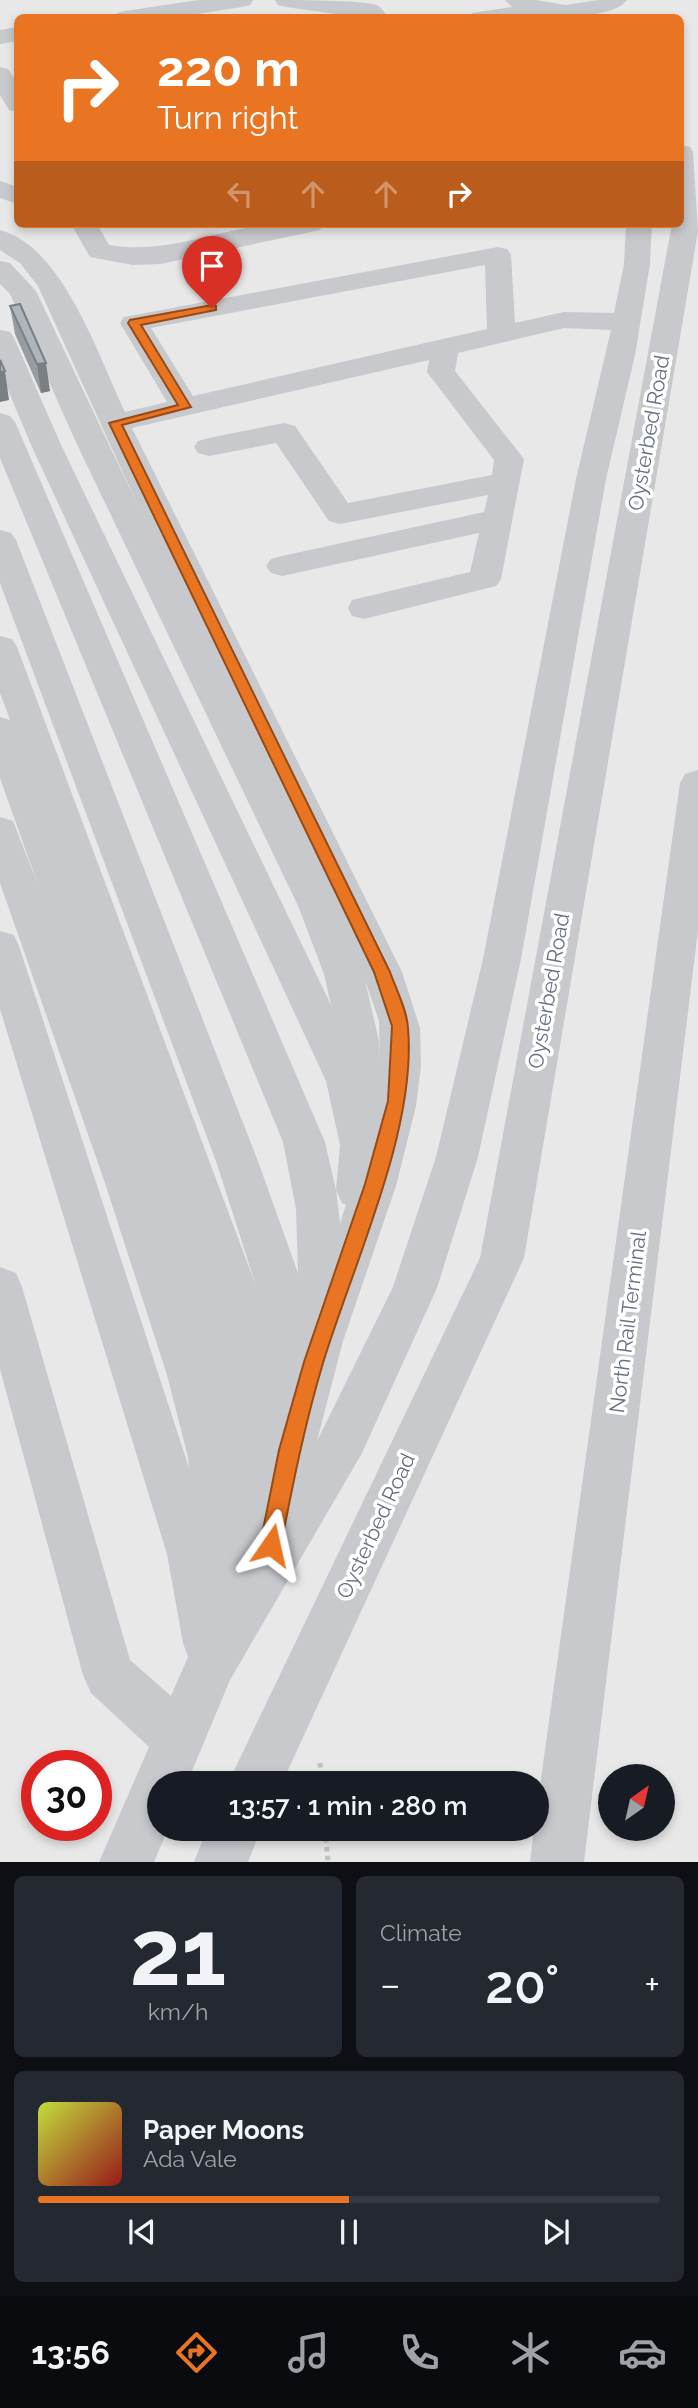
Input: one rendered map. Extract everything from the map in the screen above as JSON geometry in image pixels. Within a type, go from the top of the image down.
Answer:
[{"type":"street","points":[[286,0],[370,10],[374,14]]},
{"type":"street","points":[[516,0],[560,13],[619,6]]},
{"type":"street","points":[[159,14],[251,3]]},
{"type":"street","points":[[0,74],[14,98]]},
{"type":"street","name":"Oysterbed Road","points":[[261,1771],[502,1258],[685,230],[684,210]]},
{"type":"street","points":[[84,228],[99,251],[133,257],[160,256],[257,229]]},
{"type":"street","name":"Oysterbed Road","points":[[126,1862],[212,1662],[345,1437],[404,1313],[415,1288],[457,1157],[502,959],[591,479],[627,322],[638,264],[639,228]]},
{"type":"street","points":[[0,238],[29,257],[51,284],[115,423],[382,972],[400,1026],[397,1101],[320,1340],[289,1450],[266,1569]]},
{"type":"street","points":[[185,407],[134,323],[498,255],[501,334]]},
{"type":"street","points":[[0,269],[22,291],[80,418],[318,908],[344,974],[359,1041],[360,1145],[354,1241]]},
{"type":"street","points":[[115,423],[564,320],[627,322]]},
{"type":"street","points":[[0,338],[47,447],[347,1081],[360,1145]]},
{"type":"street","points":[[364,608],[485,579],[509,458],[441,372],[445,347]]},
{"type":"street","points":[[0,422],[304,1142],[318,1209],[322,1276],[320,1340]]},
{"type":"street","points":[[209,447],[284,432],[340,514],[506,482]]},
{"type":"street","points":[[282,566],[498,519]]},
{"type":"street","points":[[0,540],[238,1164],[276,1277],[293,1374],[289,1450]]},
{"type":"street","points":[[0,647],[98,908],[255,1345],[270,1408],[266,1569]]},
{"type":"street","points":[[0,729],[169,1190],[212,1315],[241,1423],[244,1505],[212,1662]]},
{"type":"street","name":"North Rail Terminal","points":[[557,1862],[698,783]]},
{"type":"street","points":[[0,830],[135,1209],[190,1375],[212,1457],[219,1556],[212,1662]]},
{"type":"street","points":[[0,946],[192,1554],[212,1662]]},
{"type":"street","points":[[0,1287],[109,1675],[166,1770]]},
{"type":"street","points":[[221,1862],[229,1841]]},
{"type":"path","points":[[326,1841],[328,1862]]},
{"type":"shaded area","points":[[0,0],[698,0],[698,1862],[0,1862]]},
{"type":"building","points":[[20,304],[46,363],[37,364],[10,306]]},
{"type":"route","points":[[212,308],[134,323],[185,407],[115,423],[382,972],[400,1026],[397,1101],[373,1184],[320,1340],[289,1450],[271,1545]]}]
